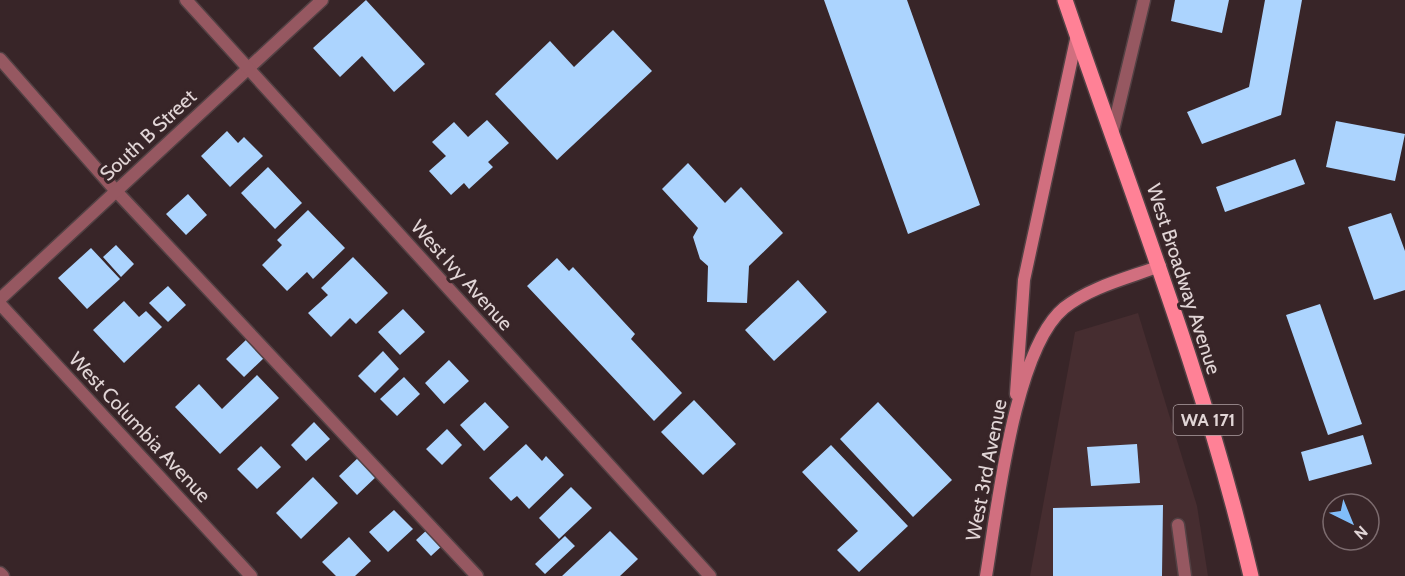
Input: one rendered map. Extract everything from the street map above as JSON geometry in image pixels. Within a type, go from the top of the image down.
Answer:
[{"type":"main road","name":"West Broadway Avenue","points":[[1065,0],[1160,266],[1231,493],[1251,576]]},
{"type":"main road","points":[[1015,410],[1024,280],[1077,35]]},
{"type":"main road","name":"West 3rd Avenue","points":[[986,576],[1015,410],[1039,342],[1063,309],[1085,294],[1160,266]]},
{"type":"street","name":"West Ivy Avenue","points":[[186,0],[710,576]]},
{"type":"street","name":"South B Street","points":[[0,298],[322,0]]},
{"type":"street","points":[[1112,134],[1144,0]]},
{"type":"street","points":[[0,60],[116,191],[477,576]]},
{"type":"street","name":"West Columbia Avenue","points":[[0,304],[251,576]]},
{"type":"street","points":[[1178,525],[1185,576]]},
{"type":"street","points":[[0,573],[3,576]]},
{"type":"shaded area","points":[[1138,313],[1197,506],[1208,576],[1030,576],[1075,332]]},
{"type":"building","points":[[366,0],[425,64],[394,92],[362,56],[340,77],[313,48]]},
{"type":"building","points":[[824,0],[907,0],[980,205],[908,234]]},
{"type":"building","points":[[1175,0],[1229,0],[1222,33],[1171,21]]},
{"type":"building","points":[[1265,0],[1302,0],[1281,115],[1202,144],[1187,112],[1249,87]]},
{"type":"building","points":[[613,30],[652,71],[557,160],[495,94],[550,41],[574,67]]},
{"type":"building","points":[[487,120],[509,143],[488,162],[493,167],[469,189],[464,183],[451,195],[429,171],[446,156],[432,142],[454,122],[468,137]]},
{"type":"building","points":[[1336,121],[1405,134],[1395,181],[1326,167]]},
{"type":"building","points":[[227,131],[238,143],[244,137],[263,156],[230,187],[201,156]]},
{"type":"building","points":[[1295,159],[1305,184],[1225,212],[1216,187]]},
{"type":"building","points":[[688,163],[725,203],[741,187],[783,233],[749,266],[747,303],[707,302],[708,266],[700,259],[693,237],[698,228],[662,189]]},
{"type":"building","points":[[268,167],[302,203],[275,229],[241,193]]},
{"type":"building","points":[[188,194],[207,215],[186,235],[166,214]]},
{"type":"building","points":[[308,210],[345,248],[313,279],[307,272],[287,291],[262,265],[282,245],[277,240]]},
{"type":"building","points":[[1391,213],[1405,251],[1405,290],[1374,300],[1348,227]]},
{"type":"building","points":[[116,245],[134,264],[121,277],[103,257]]},
{"type":"building","points":[[91,248],[120,279],[87,309],[58,278]]},
{"type":"building","points":[[353,257],[388,293],[356,324],[350,318],[331,337],[308,313],[328,295],[321,288]]},
{"type":"building","points":[[557,258],[569,271],[573,267],[635,334],[631,339],[682,393],[654,421],[527,286]]},
{"type":"building","points":[[798,280],[827,312],[774,361],[745,330]]},
{"type":"building","points":[[168,286],[186,305],[168,322],[149,303]]},
{"type":"building","points":[[124,301],[139,317],[146,311],[162,327],[124,363],[93,330]]},
{"type":"building","points":[[1320,304],[1362,424],[1328,435],[1286,315]]},
{"type":"building","points":[[403,309],[425,332],[400,355],[378,332]]},
{"type":"building","points":[[247,339],[265,357],[244,377],[226,359]]},
{"type":"building","points":[[383,351],[399,369],[375,393],[358,376]]},
{"type":"building","points":[[449,360],[469,381],[444,404],[425,383]]},
{"type":"building","points":[[257,375],[279,398],[220,454],[175,407],[199,384],[222,409]]},
{"type":"building","points":[[404,377],[420,394],[397,416],[380,399]]},
{"type":"building","points":[[694,400],[736,444],[703,475],[661,432]]},
{"type":"building","points":[[485,402],[509,427],[484,451],[460,425]]},
{"type":"building","points":[[878,402],[952,480],[913,517],[840,439]]},
{"type":"building","points":[[314,422],[330,439],[306,461],[291,445]]},
{"type":"building","points":[[447,429],[462,445],[442,465],[426,449]]},
{"type":"building","points":[[1363,435],[1372,464],[1309,481],[1301,452]]},
{"type":"building","points":[[526,444],[542,461],[546,456],[564,475],[529,509],[517,496],[511,501],[489,478]]},
{"type":"building","points":[[1137,444],[1140,483],[1091,486],[1087,447]]},
{"type":"building","points":[[831,445],[908,526],[859,572],[837,550],[858,531],[802,472]]},
{"type":"building","points":[[261,446],[281,467],[257,489],[237,469]]},
{"type":"building","points":[[360,456],[378,475],[357,495],[339,476]]},
{"type":"building","points":[[313,477],[338,503],[301,539],[276,513]]},
{"type":"building","points":[[571,487],[592,508],[559,539],[539,518]]},
{"type":"building","points":[[1163,505],[1162,576],[1053,576],[1053,508]]},
{"type":"building","points":[[394,510],[413,529],[388,552],[369,532]]},
{"type":"building","points":[[428,529],[443,545],[431,556],[416,540]]},
{"type":"building","points":[[610,531],[638,559],[620,576],[562,576]]},
{"type":"building","points":[[565,536],[575,546],[545,574],[535,564]]},
{"type":"building","points":[[349,537],[371,561],[355,576],[336,576],[322,562]]}]
